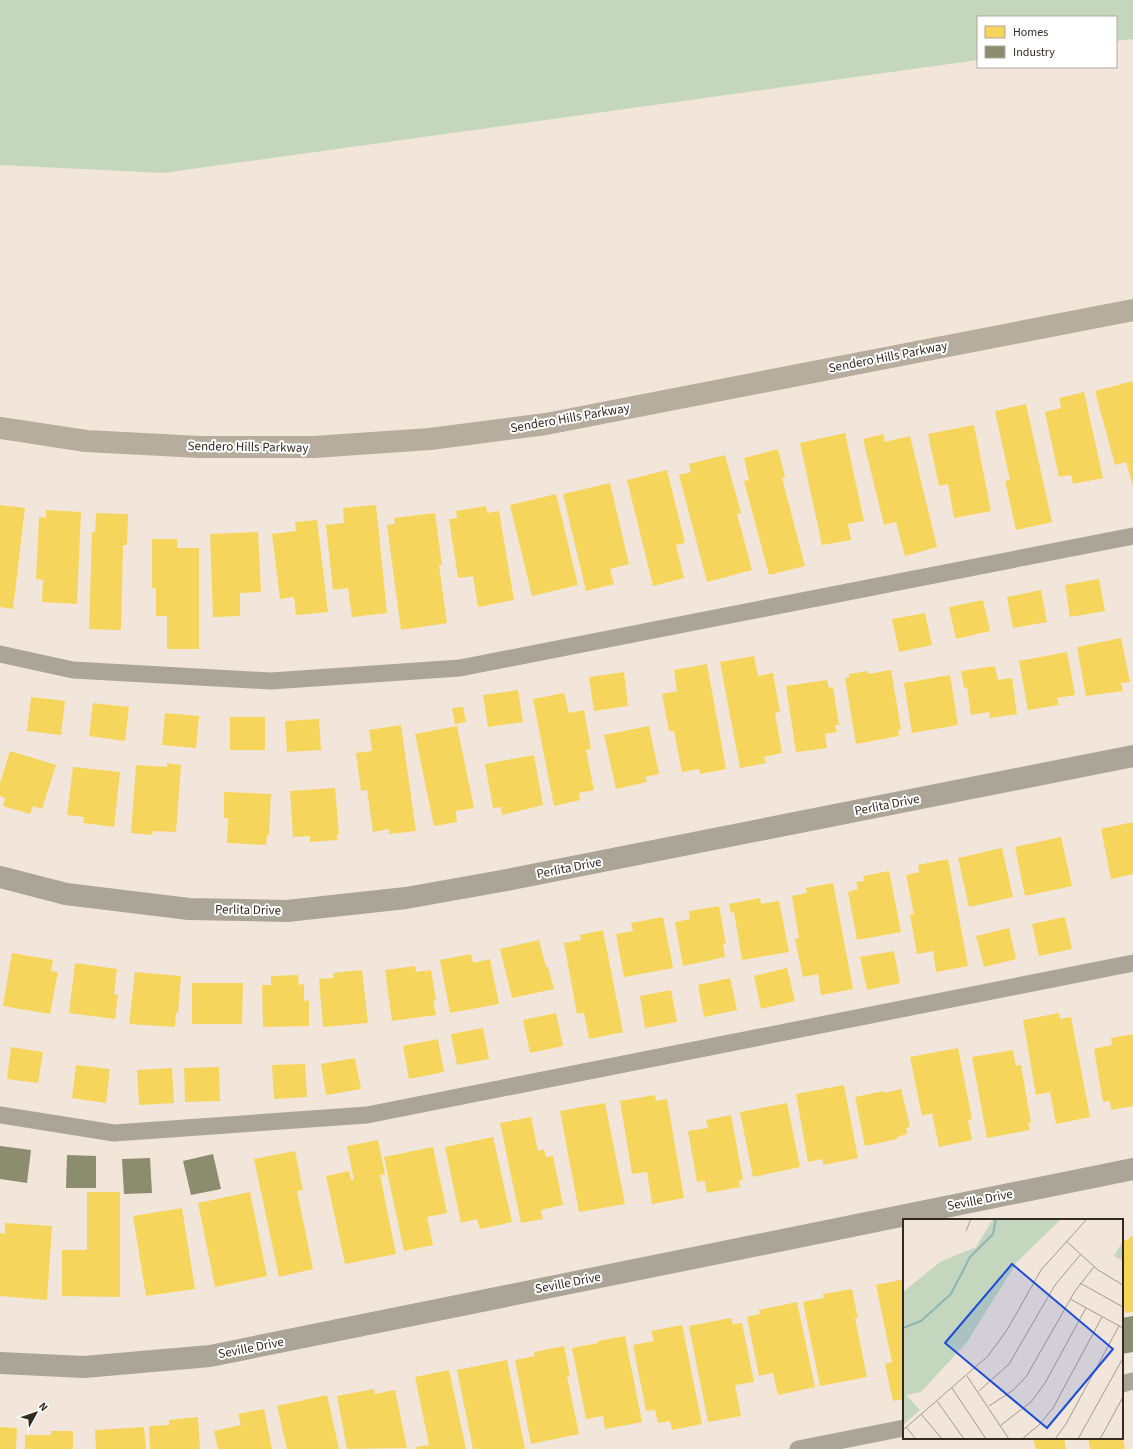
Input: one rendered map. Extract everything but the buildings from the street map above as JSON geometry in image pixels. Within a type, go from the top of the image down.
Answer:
[{"type":"street","name":"Sendero Hills Parkway","points":[[0,428],[86,441],[200,447],[314,447],[430,439],[546,424],[1133,310]]},
{"type":"street","name":"Perlita Drive","points":[[0,877],[66,894],[189,909],[287,911],[398,899],[538,874],[1133,756]]},
{"type":"street","name":"Seville Drive","points":[[0,1363],[84,1367],[210,1356],[1133,1169]]},
{"type":"lane","points":[[0,654],[73,670],[272,682],[460,668],[1133,536]]},
{"type":"lane","points":[[0,1115],[114,1133],[367,1115],[1133,963]]},
{"type":"lane","points":[[1123,1384],[1133,1381]]},
{"type":"lane","points":[[798,1449],[903,1428]]},
{"type":"green space","points":[[0,0],[1133,0],[1133,39],[1117,41],[1117,16],[977,16],[977,60],[163,173],[0,165]]}]
